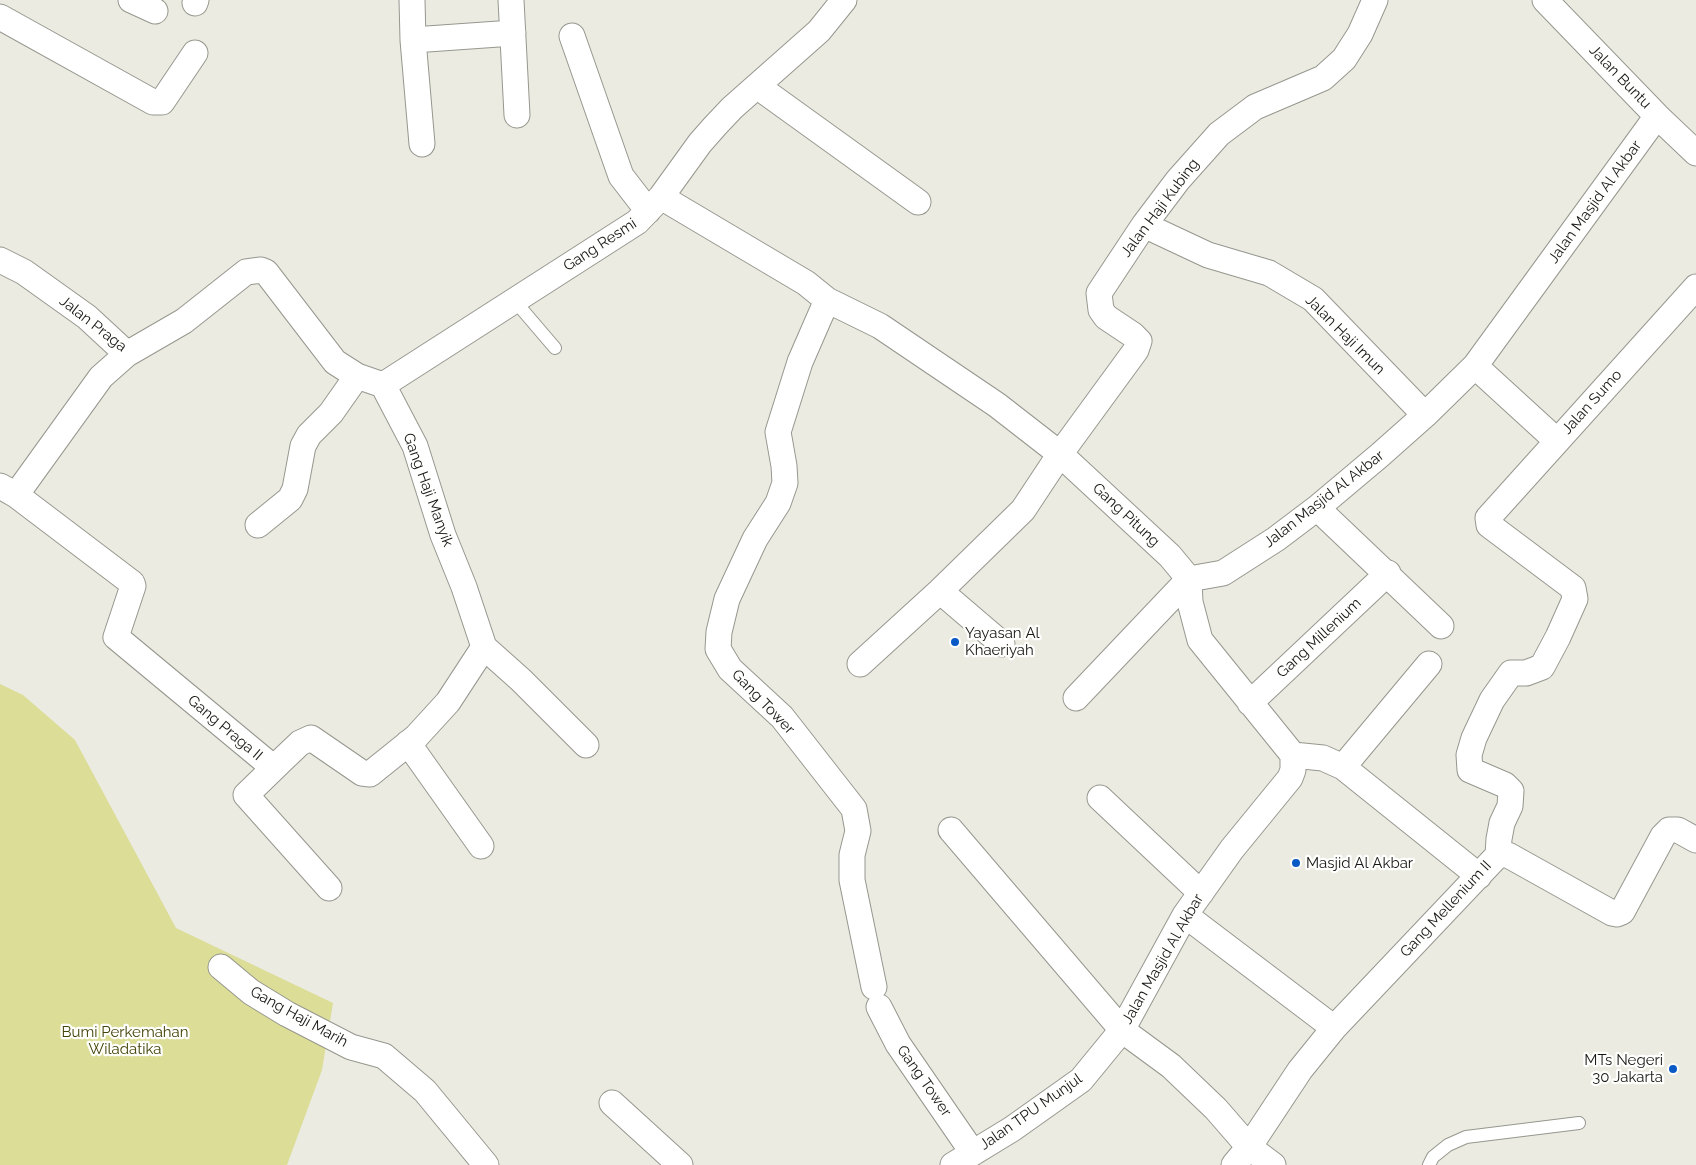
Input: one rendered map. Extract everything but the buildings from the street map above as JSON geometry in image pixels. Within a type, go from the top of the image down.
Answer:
[{"type":"street","points":[[131,0],[155,11]]},
{"type":"street","points":[[412,0],[413,40],[422,144]]},
{"type":"street","points":[[511,0],[517,115]]},
{"type":"street","name":"Gang Resmi","points":[[383,385],[637,222],[654,204],[715,126],[819,31],[844,0]]},
{"type":"street","name":"Jalan Haji Kubing","points":[[1060,454],[1136,350],[1139,341],[1106,317],[1101,310],[1099,293],[1144,225],[1178,180],[1219,134],[1255,107],[1323,78],[1344,59],[1360,34],[1375,0]]},
{"type":"street","name":"Jalan Buntu","points":[[1545,0],[1657,116],[1696,153]]},
{"type":"street","points":[[0,17],[154,102],[162,102],[195,52]]},
{"type":"street","points":[[413,40],[513,33]]},
{"type":"street","points":[[572,36],[621,176],[654,204]]},
{"type":"street","points":[[757,86],[918,202]]},
{"type":"street","name":"Jalan Masjid Al Akbar","points":[[1189,579],[1223,572],[1276,539],[1317,508],[1425,415],[1475,366],[1657,116]]},
{"type":"street","name":"Gang Pitung","points":[[654,204],[806,283],[826,300],[880,326],[922,352],[997,405],[1060,454],[1170,556],[1189,579]]},
{"type":"street","name":"Jalan Haji Imun","points":[[1144,225],[1208,254],[1269,272],[1314,299],[1425,415]]},
{"type":"street","name":"Jalan Praga","points":[[0,260],[24,272],[79,312],[128,354],[184,321],[246,272],[260,270],[266,272],[335,362],[357,376]]},
{"type":"street","name":"Jalan Sumo","points":[[1498,855],[1502,823],[1510,806],[1511,791],[1505,785],[1470,770],[1469,755],[1474,738],[1489,708],[1511,673],[1526,673],[1542,667],[1575,599],[1573,588],[1490,525],[1488,518],[1696,287]]},
{"type":"street","name":"Gang Tower","points":[[826,300],[800,362],[778,432],[785,482],[778,502],[755,539],[727,599],[719,632],[718,649],[730,669],[782,717],[854,809],[858,831],[852,856],[852,880],[877,997],[898,1044],[963,1159]]},
{"type":"street","points":[[8,490],[101,377],[128,354]]},
{"type":"street","points":[[1475,366],[1557,441]]},
{"type":"street","points":[[258,526],[290,499],[295,489],[303,446],[309,435],[331,413],[357,376],[383,385]]},
{"type":"street","name":"Gang Haji Manyik","points":[[383,385],[415,446],[443,535],[484,646]]},
{"type":"street","points":[[860,664],[940,592],[1023,510],[1060,454]]},
{"type":"street","name":"Gang Praga II","points":[[8,490],[133,585],[116,638],[266,762],[274,765],[280,763],[300,743],[311,738],[362,773],[370,774],[408,743],[448,702],[484,646]]},
{"type":"street","points":[[1317,508],[1442,626]]},
{"type":"street","name":"Gang Millenium","points":[[1250,703],[1388,574]]},
{"type":"street","points":[[1076,698],[1189,579]]},
{"type":"street","points":[[1189,579],[1190,602],[1200,640],[1293,755],[1322,758],[1343,767],[1478,876]]},
{"type":"street","points":[[940,592],[1002,644]]},
{"type":"street","points":[[484,646],[586,745]]},
{"type":"street","points":[[1343,767],[1429,664]]},
{"type":"street","points":[[408,743],[481,846]]},
{"type":"street","name":"Jalan Masjid Al Akbar","points":[[1273,1165],[1241,1156],[1216,1109],[1171,1066],[1122,1030],[1185,915],[1232,848],[1290,778],[1293,770],[1293,755]]},
{"type":"street","points":[[280,763],[246,795],[329,888]]},
{"type":"street","points":[[1100,798],[1201,893]]},
{"type":"street","points":[[951,830],[1122,1030]]},
{"type":"street","name":"Gang Mellenium II","points":[[1241,1156],[1300,1070],[1334,1028],[1492,859],[1498,855],[1508,855],[1612,913],[1617,914],[1622,912],[1663,836],[1669,830],[1678,830],[1696,840]]},
{"type":"street","points":[[1185,915],[1334,1028]]},
{"type":"street","name":"Gang Haji Marih","points":[[221,967],[251,992],[287,1014],[351,1046],[384,1056],[425,1091],[486,1165]]},
{"type":"street","name":"Jalan TPU Munjul","points":[[963,1159],[1012,1129],[1081,1080],[1122,1030]]},
{"type":"street","points":[[612,1104],[680,1165]]},
{"type":"lane","points":[[514,300],[555,348]]},
{"type":"lane","points":[[1429,1165],[1433,1157],[1448,1145],[1466,1137],[1580,1124]]},
{"type":"green space","name":"Bumi Perkemahan Wiladatika","points":[[0,684],[23,695],[75,740],[176,928],[333,1003],[322,1070],[287,1165],[0,1165]]},
{"type":"place","name":"Yayasan Al Khaeriyah","points":[[955,642]]},
{"type":"place","name":"Masjid Al Akbar","points":[[1296,863]]},
{"type":"place","name":"MTs Negeri 30 Jakarta","points":[[1673,1069]]}]
